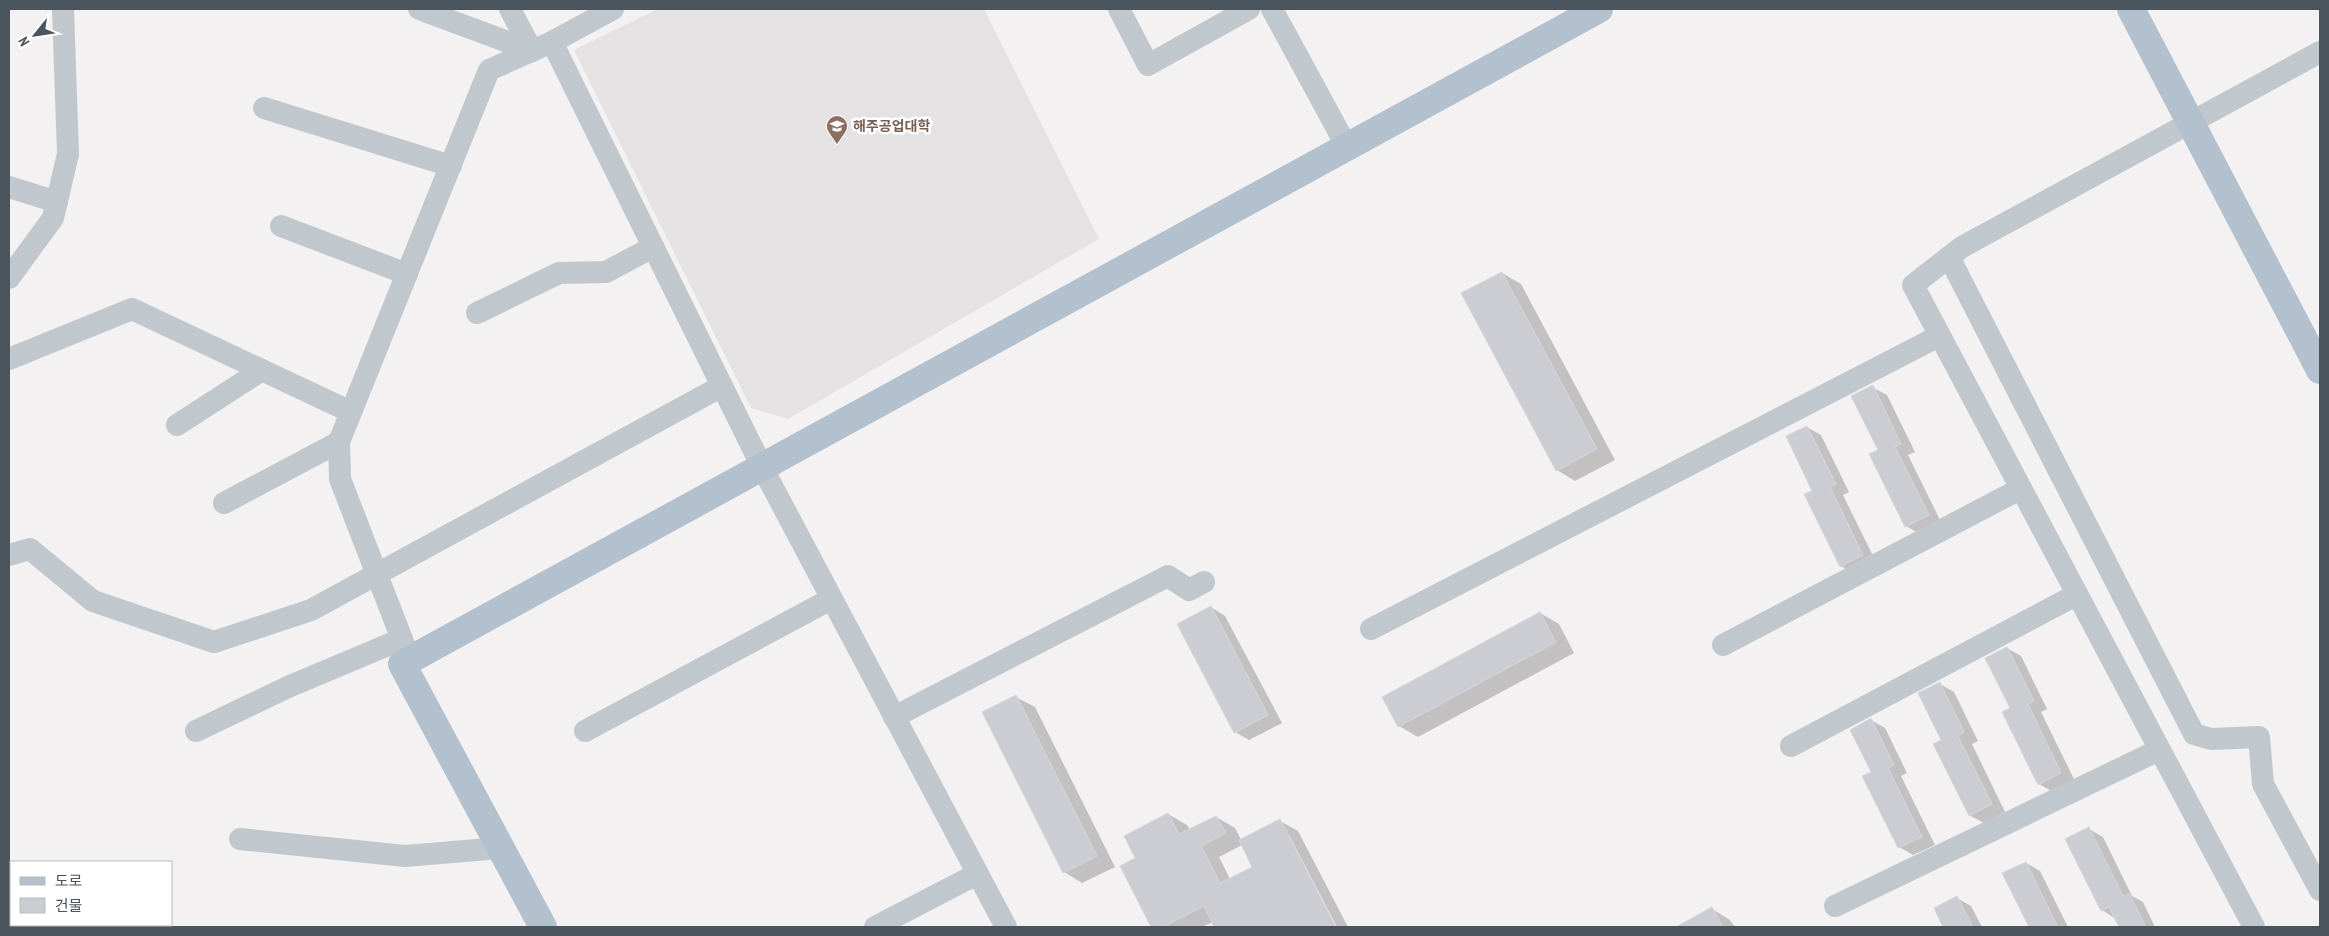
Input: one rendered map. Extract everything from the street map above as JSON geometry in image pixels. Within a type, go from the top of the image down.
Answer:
[{"type":"main road","points":[[543,927],[402,664],[406,649],[762,467],[1599,9]]},
{"type":"main road","points":[[2131,9],[2320,370]]},
{"type":"street","points":[[9,278],[53,218],[68,154],[63,9]]},
{"type":"street","points":[[419,9],[542,46]]},
{"type":"street","points":[[510,9],[542,46],[653,247],[762,467],[1006,927]]},
{"type":"street","points":[[196,731],[288,687],[406,649],[340,479],[339,442],[490,70],[542,46],[613,9]]},
{"type":"street","points":[[1118,9],[1148,65],[1249,9]]},
{"type":"street","points":[[1272,9],[1347,147]]},
{"type":"street","points":[[2254,927],[1913,285],[1962,247],[2320,52]]},
{"type":"street","points":[[264,108],[451,166]]},
{"type":"street","points":[[9,187],[57,202]]},
{"type":"street","points":[[282,226],[407,274]]},
{"type":"street","points":[[477,313],[559,273],[606,272],[653,247]]},
{"type":"street","points":[[1949,257],[2194,734],[2211,739],[2259,736],[2263,784],[2320,890]]},
{"type":"street","points":[[9,359],[132,309],[351,412]]},
{"type":"street","points":[[1371,629],[1939,336]]},
{"type":"street","points":[[177,425],[262,370]]},
{"type":"street","points":[[9,555],[30,549],[93,601],[214,642],[311,610],[722,386]]},
{"type":"street","points":[[224,503],[339,442]]},
{"type":"street","points":[[1724,645],[2020,489]]},
{"type":"street","points":[[894,717],[1168,576],[1189,590],[1204,582]]},
{"type":"street","points":[[1791,746],[2076,595]]},
{"type":"street","points":[[585,731],[832,599]]},
{"type":"street","points":[[1835,906],[2159,750]]},
{"type":"street","points":[[240,839],[405,856],[501,848]]},
{"type":"street","points":[[875,927],[977,874]]},
{"type":"shaded area","name":"해주공업대학","points":[[657,9],[984,9],[1099,239],[788,419],[751,408],[574,50]]},
{"type":"building","points":[[1502,272],[1597,449],[1556,471],[1461,293]]},
{"type":"building","points":[[1873,385],[1901,444],[1895,447],[1929,515],[1905,527],[1869,454],[1878,450],[1851,396]]},
{"type":"building","points":[[1807,426],[1836,484],[1830,487],[1863,555],[1840,567],[1804,494],[1812,491],[1786,436]]},
{"type":"building","points":[[1211,606],[1268,715],[1234,733],[1177,624]]},
{"type":"building","points":[[1540,612],[1556,642],[1398,727],[1382,697]]},
{"type":"building","points":[[2007,647],[2034,701],[2028,704],[2061,773],[2038,785],[2002,712],[2010,708],[1985,658]]},
{"type":"building","points":[[1940,682],[1964,732],[1958,736],[1992,804],[1969,816],[1933,744],[1941,740],[1918,693]]},
{"type":"building","points":[[1016,695],[1097,856],[1063,873],[982,712]]},
{"type":"building","points":[[1871,718],[1894,765],[1888,768],[1922,837],[1898,848],[1862,776],[1871,772],[1850,730]]},
{"type":"building","points":[[1168,813],[1179,834],[1216,816],[1226,833],[1201,846],[1220,883],[1252,867],[1239,840],[1280,819],[1336,927],[1214,927],[1204,906],[1163,927],[1151,927],[1120,866],[1135,858],[1124,836]]},
{"type":"building","points":[[2089,827],[2123,896],[2129,893],[2146,927],[2119,927],[2109,907],[2101,911],[2065,839]]},
{"type":"building","points":[[2026,862],[2058,927],[2029,927],[2002,873]]},
{"type":"building","points":[[1957,896],[1973,927],[1943,927],[1934,908]]},
{"type":"building","points":[[1712,907],[1723,927],[1676,927]]},
{"type":"place","name":"해주공업대학","points":[[837,145]]}]
